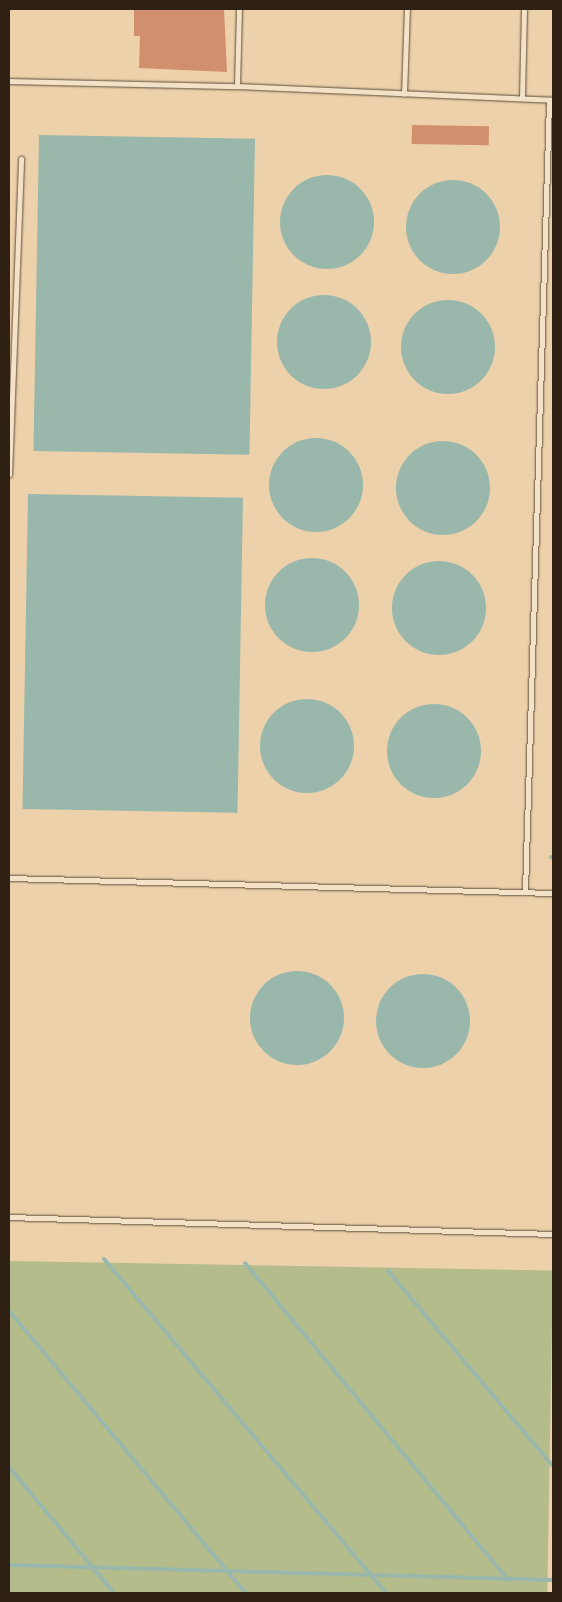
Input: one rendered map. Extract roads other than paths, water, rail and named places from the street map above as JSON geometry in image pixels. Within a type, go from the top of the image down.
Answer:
[{"type":"lane","points":[[238,86],[239,9]]},
{"type":"lane","points":[[404,94],[407,9]]},
{"type":"lane","points":[[522,98],[524,9]]},
{"type":"lane","points":[[9,80],[238,86],[551,100],[525,892]]},
{"type":"lane","points":[[9,475],[20,159]]},
{"type":"lane","points":[[9,878],[553,893]]},
{"type":"lane","points":[[9,1217],[553,1234]]},
{"type":"waterway","points":[[104,1259],[386,1593]]},
{"type":"waterway","points":[[245,1263],[508,1580]]},
{"type":"waterway","points":[[388,1271],[553,1466]]},
{"type":"waterway","points":[[9,1311],[246,1593]]},
{"type":"waterway","points":[[9,1467],[114,1593]]},
{"type":"waterway","points":[[9,1565],[553,1580]]}]
